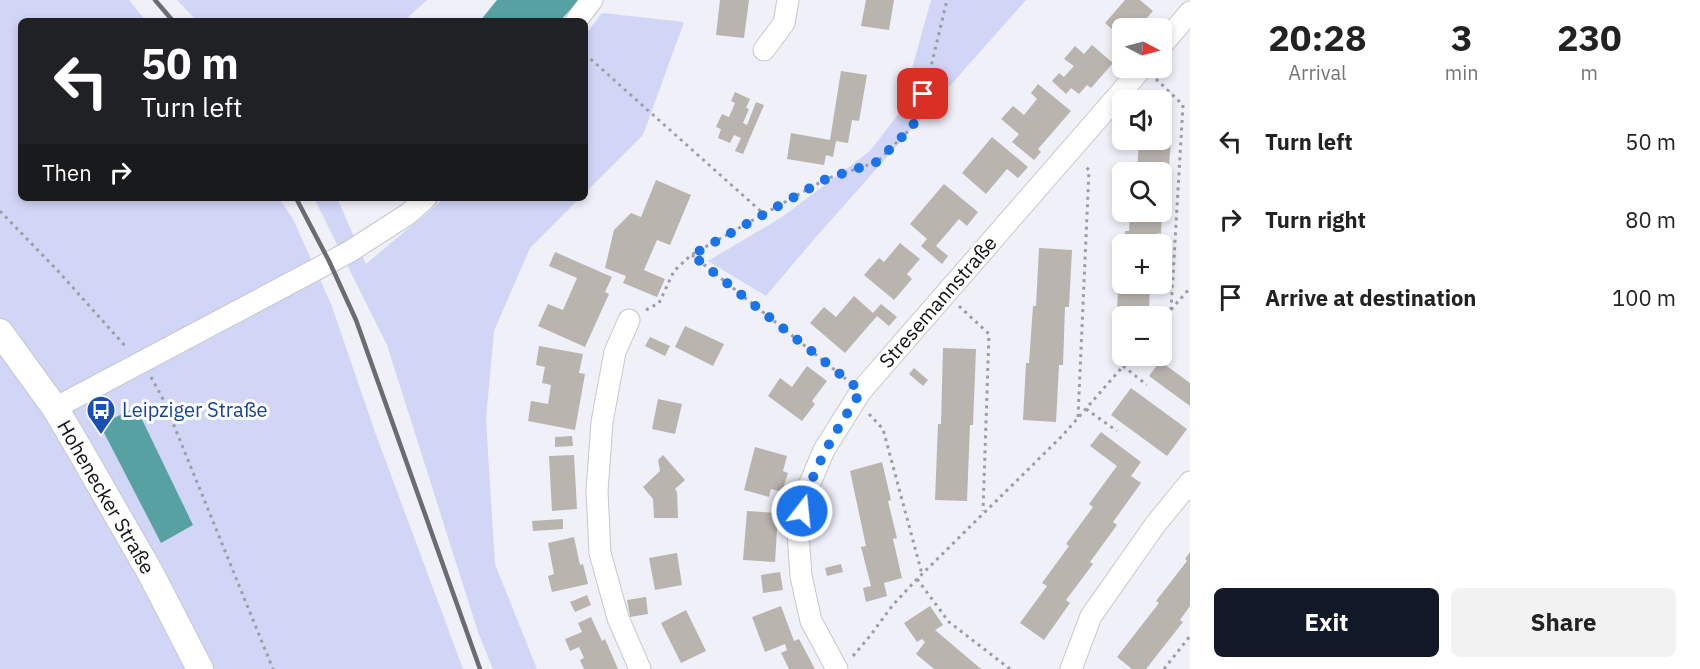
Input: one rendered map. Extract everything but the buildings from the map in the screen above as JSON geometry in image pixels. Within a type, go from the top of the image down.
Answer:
[{"type":"street","points":[[578,18],[592,0]]},
{"type":"street","points":[[764,50],[784,23],[788,0]]},
{"type":"street","points":[[1172,33],[1190,12]]},
{"type":"street","name":"Stresemannstraße","points":[[843,665],[811,621],[801,576],[798,533],[807,490],[824,450],[861,391],[1146,78]]},
{"type":"street","points":[[55,408],[349,252],[422,201]]},
{"type":"street","points":[[629,320],[615,352],[602,422],[597,491],[600,553],[618,618],[640,669]]},
{"type":"street","name":"Hohenecker Straße","points":[[0,332],[55,408],[151,574],[200,669]]},
{"type":"street","points":[[1071,669],[1091,616],[1155,525],[1190,482]]},
{"type":"path","points":[[629,320],[659,303],[674,271],[692,255],[826,179],[877,162],[913,126],[928,79],[947,0]]},
{"type":"path","points":[[588,57],[765,215]]},
{"type":"path","points":[[1154,78],[1183,105],[1171,306]]},
{"type":"path","points":[[1077,419],[1089,170]]},
{"type":"path","points":[[0,211],[58,271],[123,345],[142,362],[164,401],[273,669]]},
{"type":"path","points":[[692,255],[861,391]]},
{"type":"path","points":[[1172,309],[1190,288]]},
{"type":"path","name":"Stresemannstraße","points":[[957,304],[990,334],[982,513]]},
{"type":"path","points":[[843,665],[917,579],[1063,435],[1122,366],[1147,385]]},
{"type":"path","points":[[1086,409],[1117,431]]},
{"type":"path","points":[[870,415],[884,429],[922,574]]},
{"type":"path","points":[[917,579],[930,600],[949,622],[1010,669]]},
{"type":"path","points":[[1164,669],[1190,636]]},
{"type":"shaded area","points":[[0,0],[129,0],[144,18],[18,18],[18,201],[281,201],[293,219],[331,304],[375,432],[463,669],[0,669]]},
{"type":"shaded area","points":[[177,0],[427,0],[407,18],[194,18]]},
{"type":"shaded area","points":[[497,0],[579,0],[563,18],[482,18]]},
{"type":"shaded area","points":[[931,0],[1026,0],[766,296],[708,261],[782,217],[870,151],[900,112]]},
{"type":"shaded area","points":[[602,13],[684,22],[643,135],[588,190],[588,31]]},
{"type":"shaded area","points":[[315,201],[338,201],[366,264],[441,201],[577,201],[530,248],[494,331],[486,419],[495,564],[537,669],[493,669],[478,632],[387,345]]},
{"type":"shaded area","points":[[136,407],[193,525],[161,543],[100,425]]},
{"type":"railway","points":[[155,0],[170,18]]},
{"type":"railway","points":[[298,201],[356,320],[480,669]]},
{"type":"place","name":"Leipziger Straße","points":[[101,436]]},
{"type":"route","points":[[802,511],[807,490],[824,450],[861,391],[692,255],[826,179],[877,162],[913,126],[923,94]]}]
